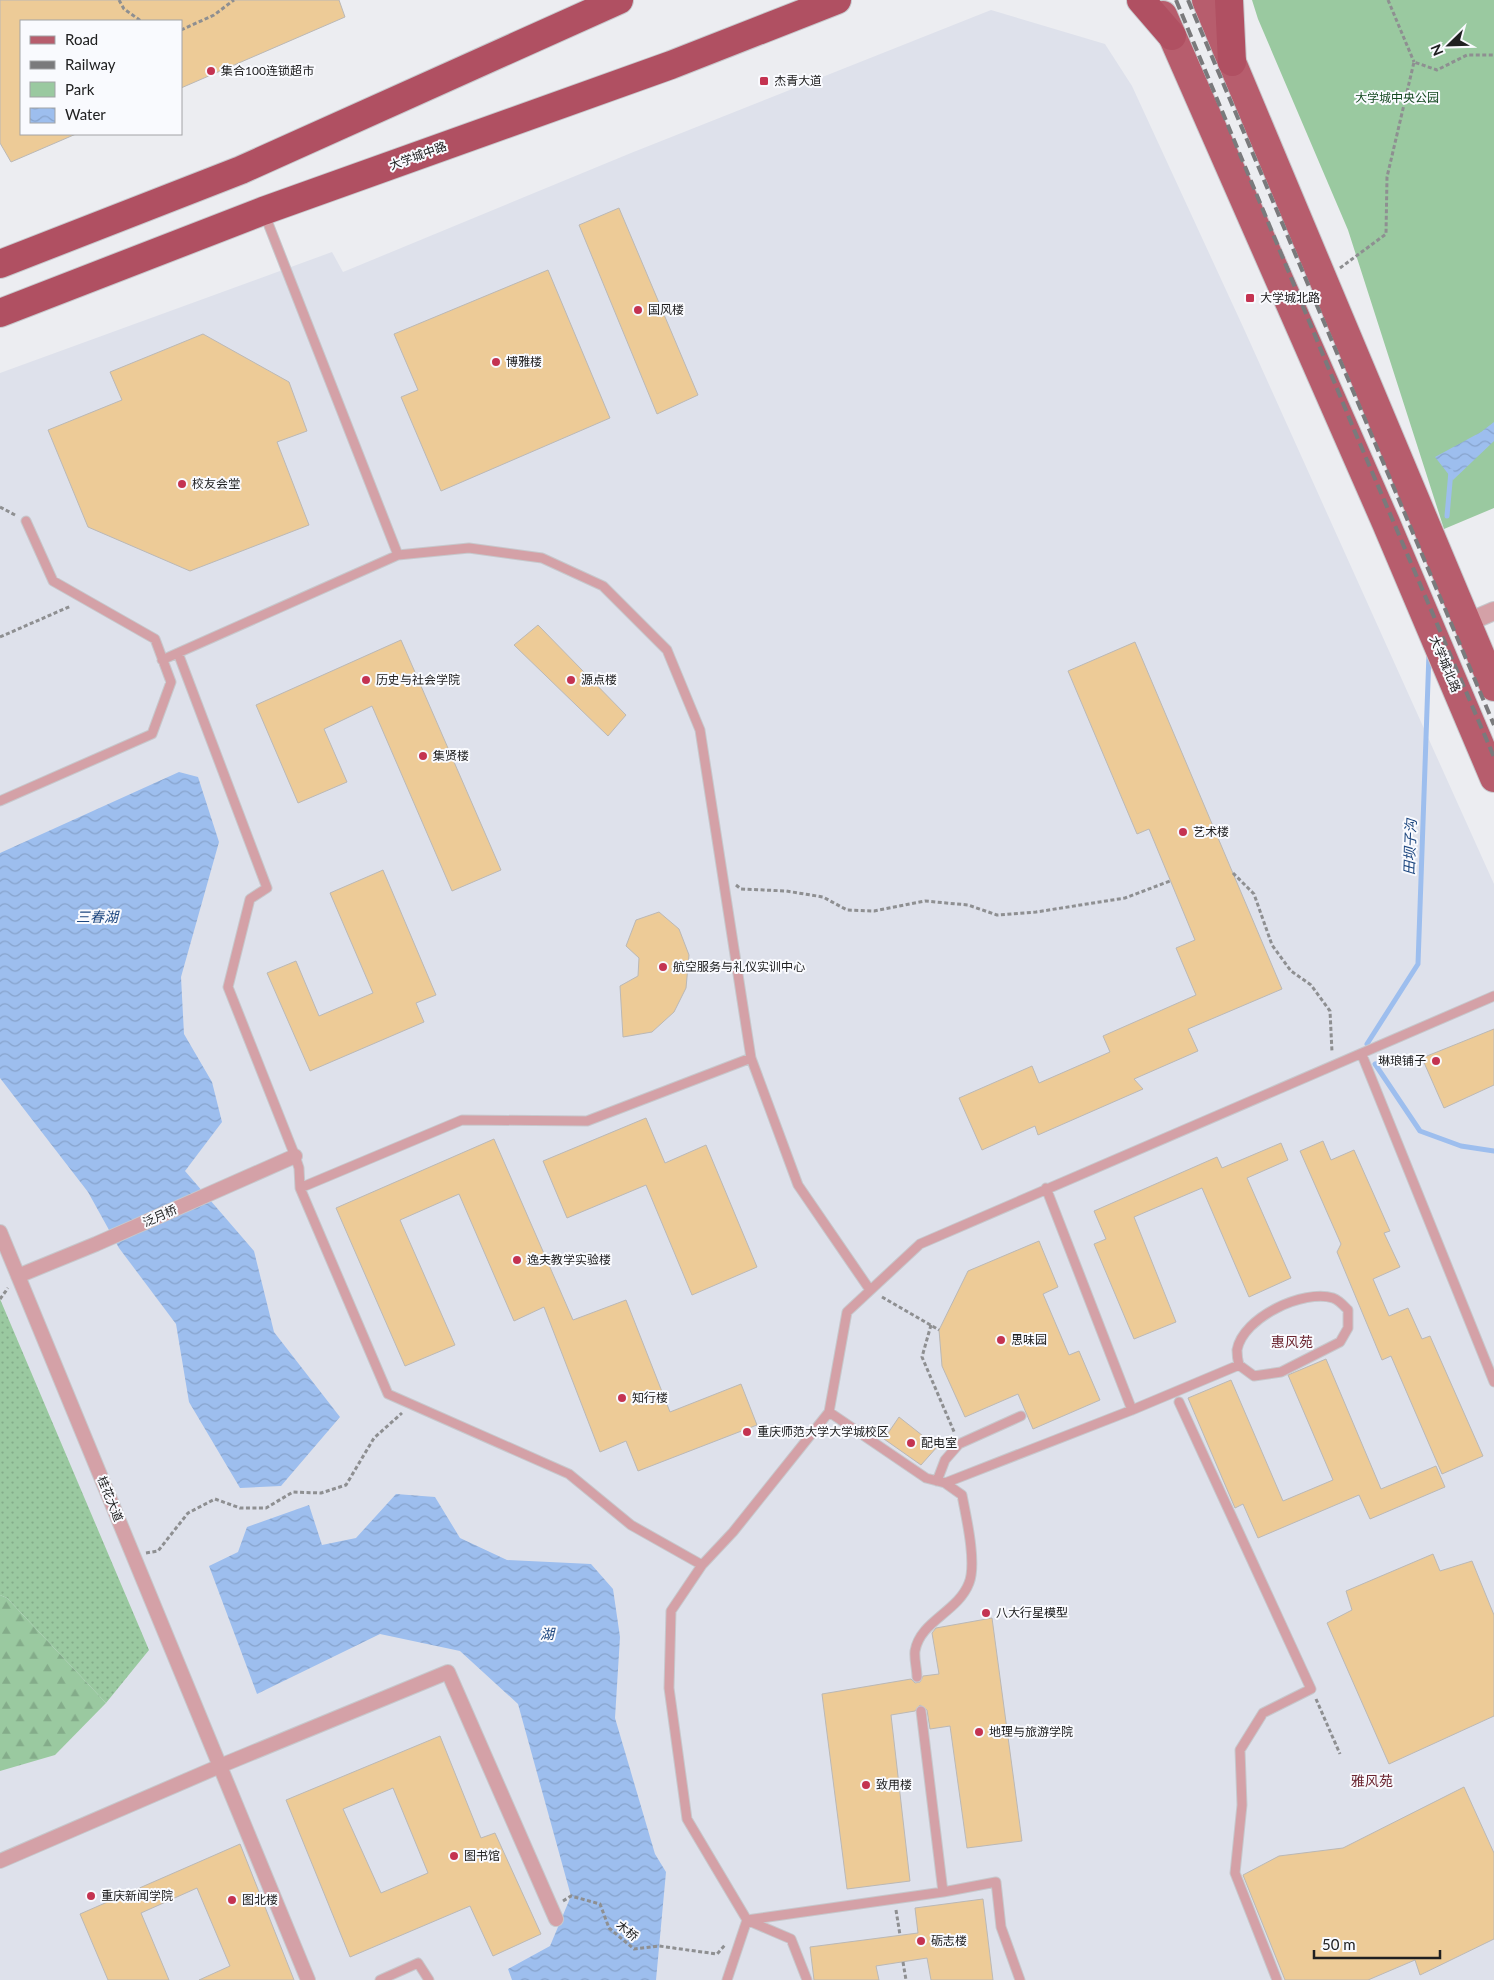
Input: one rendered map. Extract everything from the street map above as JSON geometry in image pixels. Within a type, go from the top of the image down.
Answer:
[{"type":"highway","points":[[0,264],[241,170],[619,0]]},
{"type":"highway","name":"大学城中路","points":[[0,314],[263,211],[670,65],[837,0]]},
{"type":"highway","points":[[1141,0],[1172,36]]},
{"type":"highway","points":[[1229,0],[1232,62]]},
{"type":"main road","name":"大学城北路","points":[[1156,0],[1386,523],[1494,778]]},
{"type":"main road","points":[[1206,0],[1494,687]]},
{"type":"main road","points":[[1311,352],[1346,336]]},
{"type":"street","points":[[1462,614],[1494,611]]},
{"type":"street","name":"泛月桥","points":[[18,1276],[96,1244],[295,1156]]},
{"type":"street","name":"桂花大道","points":[[0,1232],[308,1980]]},
{"type":"street","points":[[0,1861],[220,1766],[448,1672],[556,1919]]},
{"type":"lane","points":[[263,211],[398,556]]},
{"type":"lane","points":[[0,801],[152,734],[171,682],[154,639],[53,581],[26,521]]},
{"type":"lane","points":[[162,660],[398,556],[470,548],[542,558],[604,586],[667,650],[700,730],[751,1058],[798,1185],[870,1290]]},
{"type":"lane","points":[[178,653],[267,888],[250,898],[228,987],[295,1156],[299,1168],[300,1188],[388,1394],[569,1474],[631,1525],[702,1565]]},
{"type":"lane","points":[[807,1980],[791,1939],[747,1920],[687,1819],[670,1688],[671,1611],[702,1565],[733,1532],[829,1412],[847,1312],[920,1244],[1046,1188],[1332,1068],[1494,996]]},
{"type":"lane","points":[[1362,1055],[1494,1382]]},
{"type":"lane","points":[[300,1188],[462,1120],[587,1121],[751,1058]]},
{"type":"lane","points":[[1046,1188],[1132,1410]]},
{"type":"lane","points":[[1314,1295],[1335,1298],[1348,1310],[1348,1328],[1340,1342],[1280,1372],[1254,1376],[1239,1365],[1237,1350],[1245,1334],[1258,1319],[1283,1305],[1314,1295]]},
{"type":"lane","points":[[941,1482],[1132,1410],[1239,1365]]},
{"type":"lane","points":[[1179,1402],[1311,1689],[1263,1713],[1240,1750],[1242,1805],[1235,1873],[1278,1980]]},
{"type":"lane","points":[[829,1412],[926,1478],[941,1482],[962,1495],[971,1544],[970,1582],[952,1609],[926,1628],[915,1650],[918,1678]]},
{"type":"lane","points":[[941,1482],[945,1460],[959,1444],[1021,1416]]},
{"type":"lane","points":[[920,1710],[943,1892]]},
{"type":"lane","points":[[747,1920],[943,1892],[996,1882],[1001,1927],[1020,1980]]},
{"type":"lane","points":[[727,1980],[747,1920]]},
{"type":"lane","points":[[380,1980],[418,1963],[430,1980]]},
{"type":"path","points":[[119,0],[124,10],[139,20]]},
{"type":"path","points":[[182,30],[214,16],[234,0]]},
{"type":"path","points":[[1323,280],[1386,234],[1387,177],[1414,62],[1388,0]]},
{"type":"path","points":[[1414,62],[1436,70],[1467,55],[1494,55]]},
{"type":"path","points":[[0,507],[26,521]]},
{"type":"path","points":[[0,637],[86,600]]},
{"type":"path","points":[[722,870],[741,889],[786,891],[823,897],[847,910],[874,911],[925,901],[968,905],[997,915],[1036,912],[1125,898],[1170,881]]},
{"type":"path","points":[[1233,873],[1254,894],[1272,945],[1291,971],[1311,986],[1330,1011],[1333,1040],[1332,1068]]},
{"type":"path","points":[[870,1290],[939,1330]]},
{"type":"path","points":[[931,1325],[922,1357],[959,1444]]},
{"type":"path","points":[[133,1554],[158,1551],[188,1513],[215,1500],[240,1508],[266,1508],[293,1492],[321,1493],[346,1485],[374,1438],[411,1405]]},
{"type":"path","points":[[1311,1689],[1340,1754]]},
{"type":"path","name":"木桥","points":[[571,1896],[600,1904],[609,1928],[634,1949],[659,1946],[717,1954],[747,1920]]},
{"type":"path","points":[[894,1899],[900,1935]]},
{"type":"path","points":[[902,1962],[906,1980]]},
{"type":"shaded area","name":"重庆师范大学大学城校区","points":[[991,10],[1105,44],[1132,86],[1244,329],[1494,884],[1494,1980],[0,1980],[0,373],[332,252],[343,272],[631,153]]},
{"type":"green space","name":"大学城中央公园","points":[[1252,0],[1494,0],[1494,508],[1444,529],[1348,230],[1258,19]]},
{"type":"green space","points":[[0,1299],[149,1650],[106,1703],[7,1598],[0,1595]]},
{"type":"green space","points":[[0,1595],[7,1598],[106,1703],[55,1755],[0,1771]]},
{"type":"water","points":[[1494,422],[1494,441],[1453,480],[1435,457],[1481,432]]},
{"type":"water","name":"三春湖","points":[[179,772],[198,777],[219,842],[181,977],[184,1034],[212,1082],[222,1122],[185,1171],[254,1251],[274,1332],[340,1417],[281,1486],[240,1488],[189,1402],[176,1324],[119,1248],[88,1192],[0,1078],[0,853]]},
{"type":"water","name":"湖","points":[[396,1494],[435,1497],[460,1538],[507,1560],[591,1564],[613,1589],[620,1637],[615,1718],[655,1854],[666,1872],[656,1980],[512,1980],[508,1969],[550,1946],[571,1896],[518,1704],[460,1651],[380,1634],[257,1694],[209,1566],[238,1552],[247,1527],[309,1505],[322,1545],[356,1538]]},
{"type":"building","points":[[0,0],[339,0],[345,17],[182,88],[182,20],[20,20],[20,135],[74,135],[11,162],[0,143]]},
{"type":"building","name":"国风楼","points":[[619,208],[698,395],[657,414],[579,225]]},
{"type":"building","name":"博雅楼","points":[[548,270],[610,418],[441,491],[401,397],[418,390],[394,334]]},
{"type":"building","name":"校友会堂","points":[[203,334],[289,382],[307,431],[277,442],[309,525],[190,571],[88,527],[48,430],[122,400],[110,372]]},
{"type":"building","name":"源点楼","points":[[538,625],[626,715],[608,736],[514,645]]},
{"type":"building","name":"集贤楼","points":[[401,640],[501,870],[452,891],[372,706],[324,729],[347,782],[298,803],[256,705]]},
{"type":"building","name":"艺术楼","points":[[1135,642],[1282,989],[1188,1029],[1198,1051],[1134,1079],[1143,1089],[1038,1135],[1035,1126],[982,1150],[959,1098],[1032,1066],[1039,1083],[1110,1052],[1103,1036],[1196,995],[1176,948],[1195,940],[1149,829],[1137,834],[1068,671]]},
{"type":"building","points":[[383,870],[436,995],[416,1003],[424,1022],[310,1071],[267,973],[296,961],[319,1016],[373,993],[330,893]]},
{"type":"building","name":"航空服务与礼仪实训中心","points":[[659,912],[679,929],[689,955],[686,988],[674,1012],[652,1032],[623,1037],[620,986],[638,976],[639,958],[626,946],[636,920]]},
{"type":"building","points":[[1494,1029],[1494,1085],[1444,1108],[1422,1058]]},
{"type":"building","points":[[646,1118],[665,1163],[706,1145],[757,1267],[692,1295],[646,1185],[567,1218],[543,1161]]},
{"type":"building","points":[[494,1139],[573,1320],[626,1300],[670,1412],[741,1384],[757,1425],[638,1471],[626,1441],[600,1452],[544,1307],[514,1321],[459,1194],[400,1220],[455,1345],[405,1366],[336,1208]]},
{"type":"building","points":[[1323,1141],[1331,1160],[1354,1150],[1390,1231],[1384,1233],[1400,1267],[1373,1279],[1389,1316],[1408,1308],[1422,1339],[1430,1336],[1483,1456],[1442,1474],[1391,1356],[1382,1360],[1337,1252],[1341,1244],[1300,1151]]},
{"type":"building","points":[[1281,1143],[1288,1160],[1247,1178],[1291,1278],[1249,1297],[1202,1188],[1134,1217],[1176,1322],[1134,1339],[1094,1244],[1106,1239],[1094,1211],[1217,1157],[1222,1168]]},
{"type":"building","name":"思味园","points":[[1039,1241],[1058,1287],[1043,1294],[1069,1355],[1079,1351],[1100,1400],[1033,1429],[1018,1394],[965,1417],[942,1366],[939,1330],[968,1271]]},
{"type":"building","points":[[1326,1359],[1381,1489],[1436,1466],[1445,1487],[1370,1519],[1359,1495],[1258,1538],[1243,1504],[1235,1508],[1188,1398],[1231,1380],[1283,1501],[1333,1480],[1288,1375]]},
{"type":"building","name":"配电室","points":[[899,1417],[937,1447],[921,1465],[884,1439]]},
{"type":"building","points":[[1433,1554],[1440,1571],[1472,1561],[1494,1615],[1494,1716],[1389,1764],[1327,1623],[1352,1610],[1346,1591]]},
{"type":"building","name":"致用楼","points":[[992,1618],[1022,1841],[967,1848],[950,1726],[930,1729],[927,1710],[920,1705],[915,1711],[891,1715],[910,1881],[847,1889],[822,1694],[911,1679],[915,1683],[920,1682],[923,1676],[939,1674],[932,1633],[936,1628]]},
{"type":"building","name":"图书馆","points":[[440,1736],[481,1838],[495,1833],[541,1934],[493,1956],[470,1906],[350,1957],[286,1800]],"holes":[[[393,1788],[428,1873],[381,1893],[343,1809]]]},
{"type":"building","points":[[1464,1787],[1494,1853],[1494,1939],[1420,1975],[1415,1960],[1368,1980],[1285,1980],[1243,1875],[1279,1856],[1343,1848]]},
{"type":"building","name":"图北楼","points":[[240,1844],[294,1980],[199,1980],[230,1966],[197,1888],[141,1913],[169,1980],[108,1980],[80,1914]]},
{"type":"building","name":"砺志楼","points":[[983,1899],[993,1980],[931,1980],[927,1958],[876,1966],[879,1980],[814,1980],[810,1947],[918,1933],[915,1908]]},
{"type":"waterway","name":"田坝子沟","points":[[1447,516],[1451,471]]},
{"type":"waterway","name":"田坝子沟","points":[[1367,1044],[1418,964],[1429,653]]},
{"type":"waterway","name":"田坝子沟","points":[[1375,1064],[1420,1131],[1461,1146],[1494,1151]]},
{"type":"railway","points":[[1176,0],[1355,432],[1494,757]]},
{"type":"railway","points":[[1188,0],[1494,725]]},
{"type":"place","name":"集合100连锁超市","points":[[211,71]]},
{"type":"place","name":"杰青大道","points":[[764,81]]},
{"type":"place","name":"大学城北路","points":[[1250,298]]},
{"type":"place","name":"国风楼","points":[[638,310]]},
{"type":"place","name":"博雅楼","points":[[496,362]]},
{"type":"place","name":"校友会堂","points":[[182,484]]},
{"type":"place","name":"历史与社会学院","points":[[366,680]]},
{"type":"place","name":"源点楼","points":[[571,680]]},
{"type":"place","name":"集贤楼","points":[[423,756]]},
{"type":"place","name":"艺术楼","points":[[1183,832]]},
{"type":"place","name":"航空服务与礼仪实训中心","points":[[663,967]]},
{"type":"place","name":"琳琅铺子","points":[[1436,1061]]},
{"type":"place","name":"逸夫教学实验楼","points":[[517,1260]]},
{"type":"place","name":"思味园","points":[[1001,1340]]},
{"type":"place","name":"知行楼","points":[[622,1398]]},
{"type":"place","name":"重庆师范大学大学城校区","points":[[747,1432]]},
{"type":"place","name":"配电室","points":[[911,1443]]},
{"type":"place","name":"八大行星模型","points":[[986,1613]]},
{"type":"place","name":"地理与旅游学院","points":[[979,1732]]},
{"type":"place","name":"致用楼","points":[[866,1785]]},
{"type":"place","name":"图书馆","points":[[454,1856]]},
{"type":"place","name":"重庆新闻学院","points":[[91,1896]]},
{"type":"place","name":"图北楼","points":[[232,1900]]},
{"type":"place","name":"砺志楼","points":[[921,1941]]},
{"type":"district","name":"惠风苑","points":[[1292,1342]]},
{"type":"district","name":"雅风苑","points":[[1372,1781]]}]
